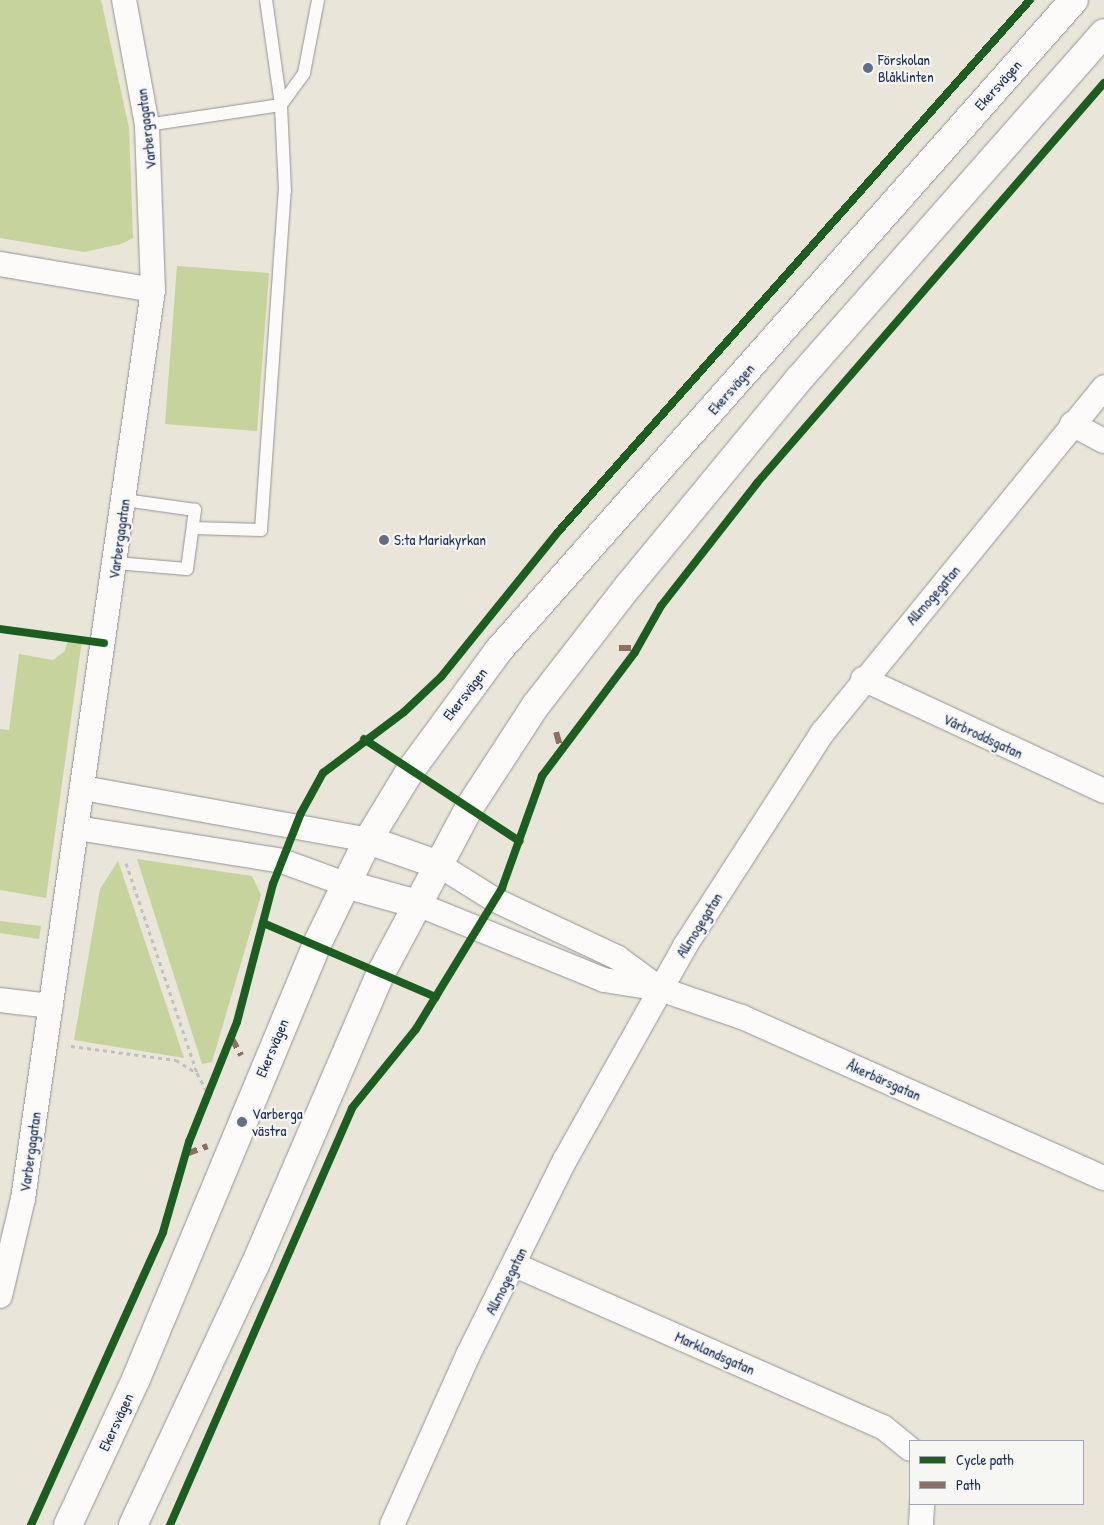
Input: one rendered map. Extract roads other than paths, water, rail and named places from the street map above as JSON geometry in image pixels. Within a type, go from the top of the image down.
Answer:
[{"type":"main road","name":"Ekersvägen","points":[[68,1525],[136,1379],[345,884],[368,840],[469,686],[1074,0]]},
{"type":"main road","points":[[133,1525],[255,1265],[381,973],[469,808],[536,705],[630,584],[799,379],[1104,33]]},
{"type":"main road","points":[[368,840],[439,865]]},
{"type":"main road","points":[[345,884],[418,904]]},
{"type":"street","name":"Varbergagatan","points":[[0,1296],[23,1199],[116,563],[153,290],[146,125],[124,0]]},
{"type":"street","points":[[0,264],[153,290]]},
{"type":"street","name":"Allmogegatan","points":[[392,1525],[469,1353],[588,1117],[660,989],[823,732],[863,679],[1104,387]]},
{"type":"street","points":[[1072,424],[1104,441]]},
{"type":"street","name":"Vårbroddsgatan","points":[[863,679],[1104,791]]},
{"type":"street","points":[[83,788],[368,840]]},
{"type":"street","points":[[77,828],[282,861],[345,884]]},
{"type":"street","name":"Åkerbärsgatan","points":[[439,865],[495,900],[618,958],[660,989]]},
{"type":"street","name":"Åkerbärsgatan","points":[[418,904],[476,932],[604,980],[660,989],[742,1016],[1104,1178]]},
{"type":"street","points":[[0,1000],[51,1006]]},
{"type":"street","name":"Marklandsgatan","points":[[515,1265],[883,1427],[909,1448]]},
{"type":"street","points":[[921,1525],[922,1505]]},
{"type":"lane","points":[[193,528],[261,530],[282,280],[285,191],[281,105],[266,0]]},
{"type":"lane","points":[[146,125],[281,105],[304,73],[318,0]]},
{"type":"lane","points":[[116,563],[187,569],[193,528],[195,510],[125,500]]},
{"type":"place","name":"Förskolan Blåklinten","points":[[868,68]]},
{"type":"place","name":"S:ta Mariakyrkan","points":[[384,540]]},
{"type":"place","name":"Varberga västra","points":[[242,1122]]}]
